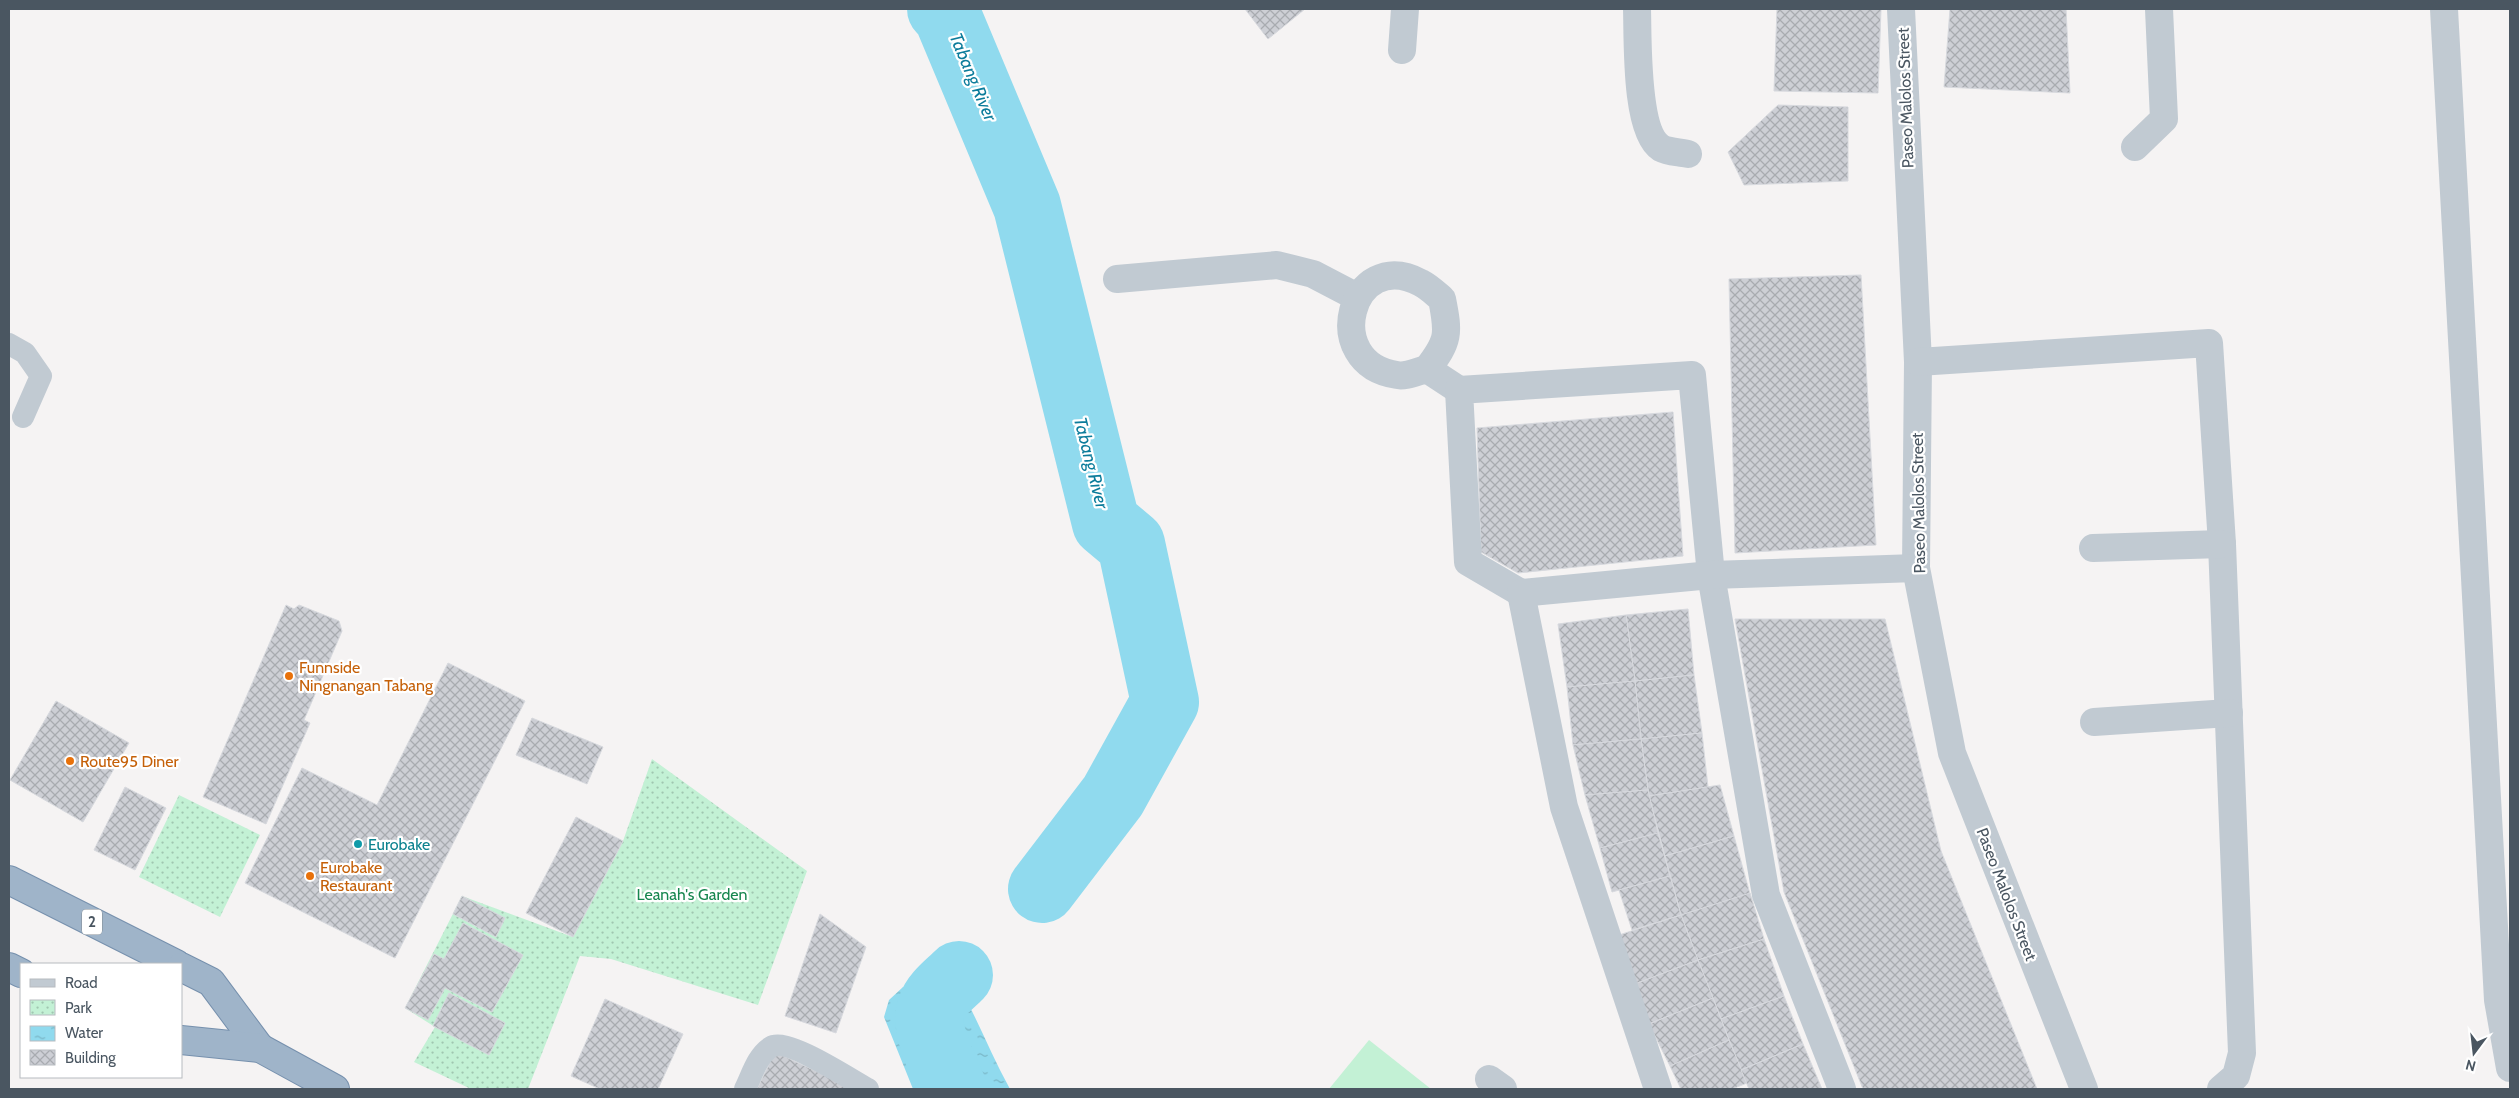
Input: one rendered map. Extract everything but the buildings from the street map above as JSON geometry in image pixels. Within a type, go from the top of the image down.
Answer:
[{"type":"highway","name":"2","points":[[9,880],[174,963]]},
{"type":"highway","points":[[9,966],[20,972]]},
{"type":"highway","points":[[182,968],[211,982],[260,1048]]},
{"type":"highway","points":[[182,1040],[260,1048],[335,1089]]},
{"type":"street","points":[[1402,50],[1405,9]]},
{"type":"street","points":[[1636,9],[1642,111],[1649,135],[1661,148],[1688,154]]},
{"type":"street","name":"Paseo Malolos Street","points":[[1901,9],[1918,362],[1916,568],[1952,753],[2084,1089]]},
{"type":"street","points":[[2136,147],[2164,119],[2159,9]]},
{"type":"street","points":[[2444,9],[2498,1000],[2510,1068]]},
{"type":"street","points":[[1117,279],[1277,265],[1313,274],[1357,297]]},
{"type":"street","points":[[1397,275],[1421,283],[1442,299],[1448,329],[1441,352],[1427,369],[1399,376],[1372,369],[1355,348],[1350,324],[1357,297],[1373,280],[1397,275]]},
{"type":"street","points":[[1918,362],[2209,343],[2222,544],[2242,1053],[2236,1076],[2221,1089]]},
{"type":"street","points":[[1427,369],[1459,390],[1692,375],[1711,574],[1766,895],[1842,1089]]},
{"type":"street","points":[[1459,390],[1468,562],[1521,593],[1711,574],[1916,568]]},
{"type":"street","points":[[2092,548],[2222,544]]},
{"type":"street","points":[[1521,593],[1564,807],[1658,1089]]},
{"type":"street","points":[[2094,722],[2229,713]]},
{"type":"lane","points":[[9,344],[25,353],[41,376],[24,417]]},
{"type":"lane","points":[[745,1089],[760,1058],[772,1046],[784,1044],[804,1053],[868,1089]]},
{"type":"green space","name":"Leanah's Garden","points":[[652,759],[807,871],[758,1005],[611,959],[580,956],[528,1089],[471,1089],[414,1062],[435,1027],[405,1008],[462,896],[573,937],[623,841]]},
{"type":"green space","points":[[179,795],[260,835],[220,917],[139,877]]},
{"type":"green space","points":[[1369,1040],[1431,1089],[1329,1089]]},
{"type":"water","points":[[1102,519],[1134,549],[1143,603],[1156,612],[1160,622],[1149,638],[1160,655],[1159,674],[1166,701],[1164,713],[1154,726],[1153,737],[1141,741],[1136,751],[1138,761],[1117,784],[1118,795],[1112,803],[1125,829],[1113,840],[1110,851],[1099,869],[1071,891],[1042,889],[1040,863],[1049,846],[1069,823],[1080,802],[1099,794],[1100,779],[1107,774],[1121,754],[1117,747],[1131,734],[1122,723],[1131,720],[1132,714],[1143,708],[1137,694],[1138,686],[1133,682],[1137,668],[1129,657],[1122,641],[1112,598]]},
{"type":"water","points":[[955,979],[1010,1089],[913,1089],[884,1017],[889,1000],[903,987]]},
{"type":"waterway","name":"Tabang River","points":[[941,9],[947,15],[1027,206],[1106,523],[1131,544],[1165,702],[1113,796],[1042,889]]},
{"type":"waterway","name":"Tabang River","points":[[953,1089],[932,1037],[929,1016],[936,998],[959,975]]},
{"type":"place","name":"Funnside Ningnangan Tabang","points":[[289,676]]},
{"type":"place","name":"Route95 Diner","points":[[70,761]]},
{"type":"place","name":"Eurobake","points":[[358,844]]},
{"type":"place","name":"Eurobake Restaurant","points":[[310,876]]}]
